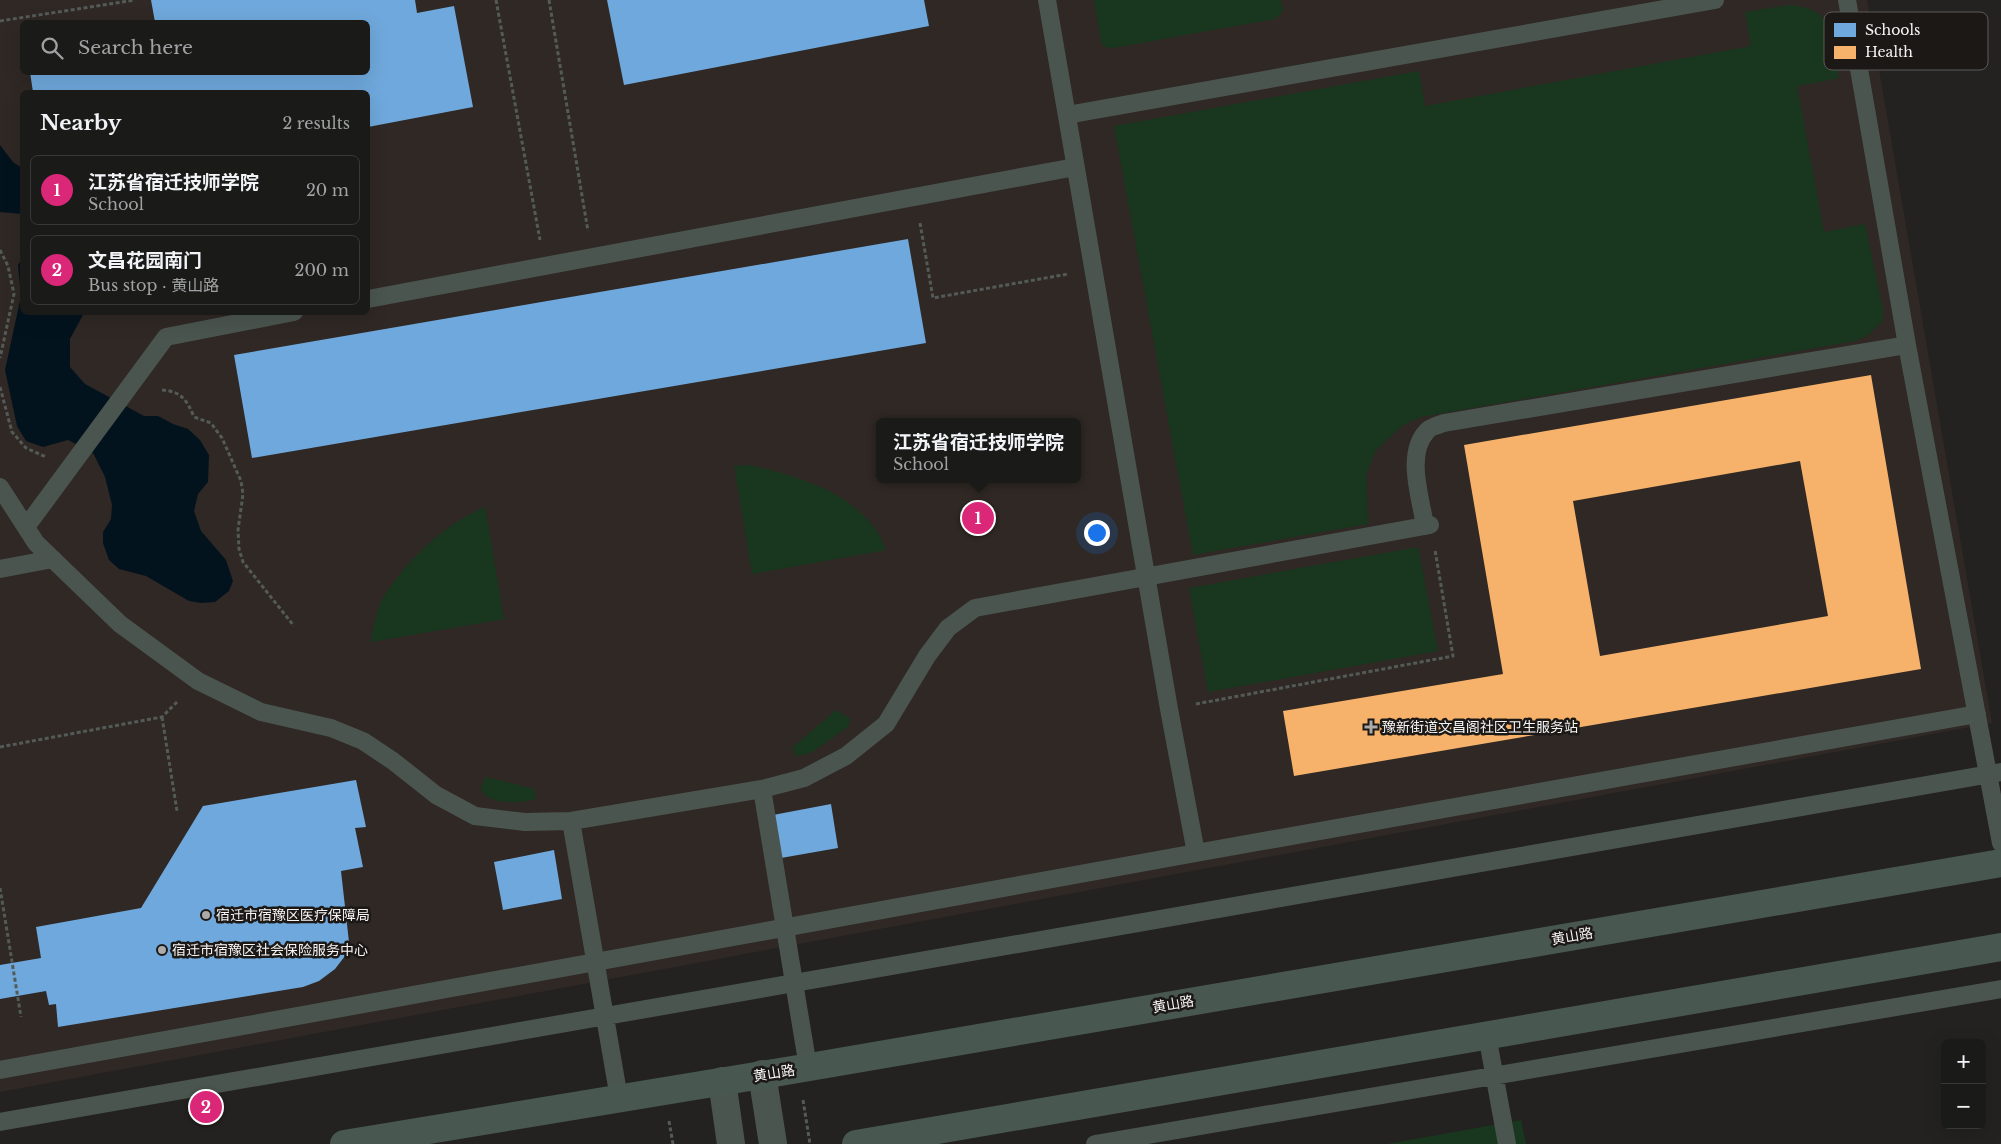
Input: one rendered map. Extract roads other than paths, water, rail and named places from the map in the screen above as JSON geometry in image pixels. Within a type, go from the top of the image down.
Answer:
[{"type":"main road","name":"黄山路","points":[[344,1144],[803,1068],[2001,863]]},
{"type":"main road","points":[[856,1144],[2001,948]]},
{"type":"street","points":[[762,1074],[774,1144]]},
{"type":"street","points":[[722,1081],[731,1144]]},
{"type":"lane","points":[[1047,0],[1146,578],[1196,853]]},
{"type":"lane","points":[[1067,115],[1715,0]]},
{"type":"lane","points":[[1860,70],[1907,345],[1977,714],[1995,773],[2001,843]]},
{"type":"lane","points":[[370,299],[1075,167]]},
{"type":"lane","points":[[26,527],[166,336],[278,315]]},
{"type":"lane","points":[[0,487],[36,544],[120,624],[198,681],[261,712],[331,728],[363,741],[393,761],[436,795],[475,816],[525,822],[571,821],[762,789],[804,778],[846,756],[886,724],[927,656],[948,628],[975,608],[1428,525],[1415,466],[1416,446],[1428,430],[1444,423],[1907,345]]},
{"type":"lane","points":[[0,569],[53,560]]},
{"type":"lane","points":[[0,1070],[785,927],[1977,714]]},
{"type":"lane","points":[[0,1122],[1995,773]]},
{"type":"lane","points":[[762,789],[794,982],[803,1068]]},
{"type":"lane","points":[[571,821],[619,1098]]},
{"type":"lane","points":[[1095,1144],[2001,989]]},
{"type":"lane","points":[[1487,1036],[1507,1144]]},
{"type":"water","points":[[0,145],[13,162],[20,167],[20,214],[0,212]]},
{"type":"water","points":[[20,262],[20,286],[18,265]]},
{"type":"water","points":[[20,301],[20,315],[83,315],[70,339],[70,367],[85,384],[144,416],[158,416],[188,429],[200,440],[209,455],[208,482],[198,494],[194,511],[201,531],[226,560],[233,581],[229,591],[215,602],[201,603],[189,601],[146,576],[119,569],[109,560],[103,543],[103,532],[111,519],[112,505],[105,477],[93,453],[68,440],[43,447],[26,441],[17,426],[5,370]]},
{"type":"place","name":"江苏省宿迁技师学院","points":[[978,518]]},
{"type":"place","name":"豫新街道文昌阁社区卫生服务站","points":[[1371,727]]},
{"type":"place","name":"宿迁市宿豫区医疗保障局","points":[[206,915]]},
{"type":"place","name":"宿迁市宿豫区社会保险服务中心","points":[[162,950]]},
{"type":"place","name":"文昌花园南门","points":[[206,1107]]}]
